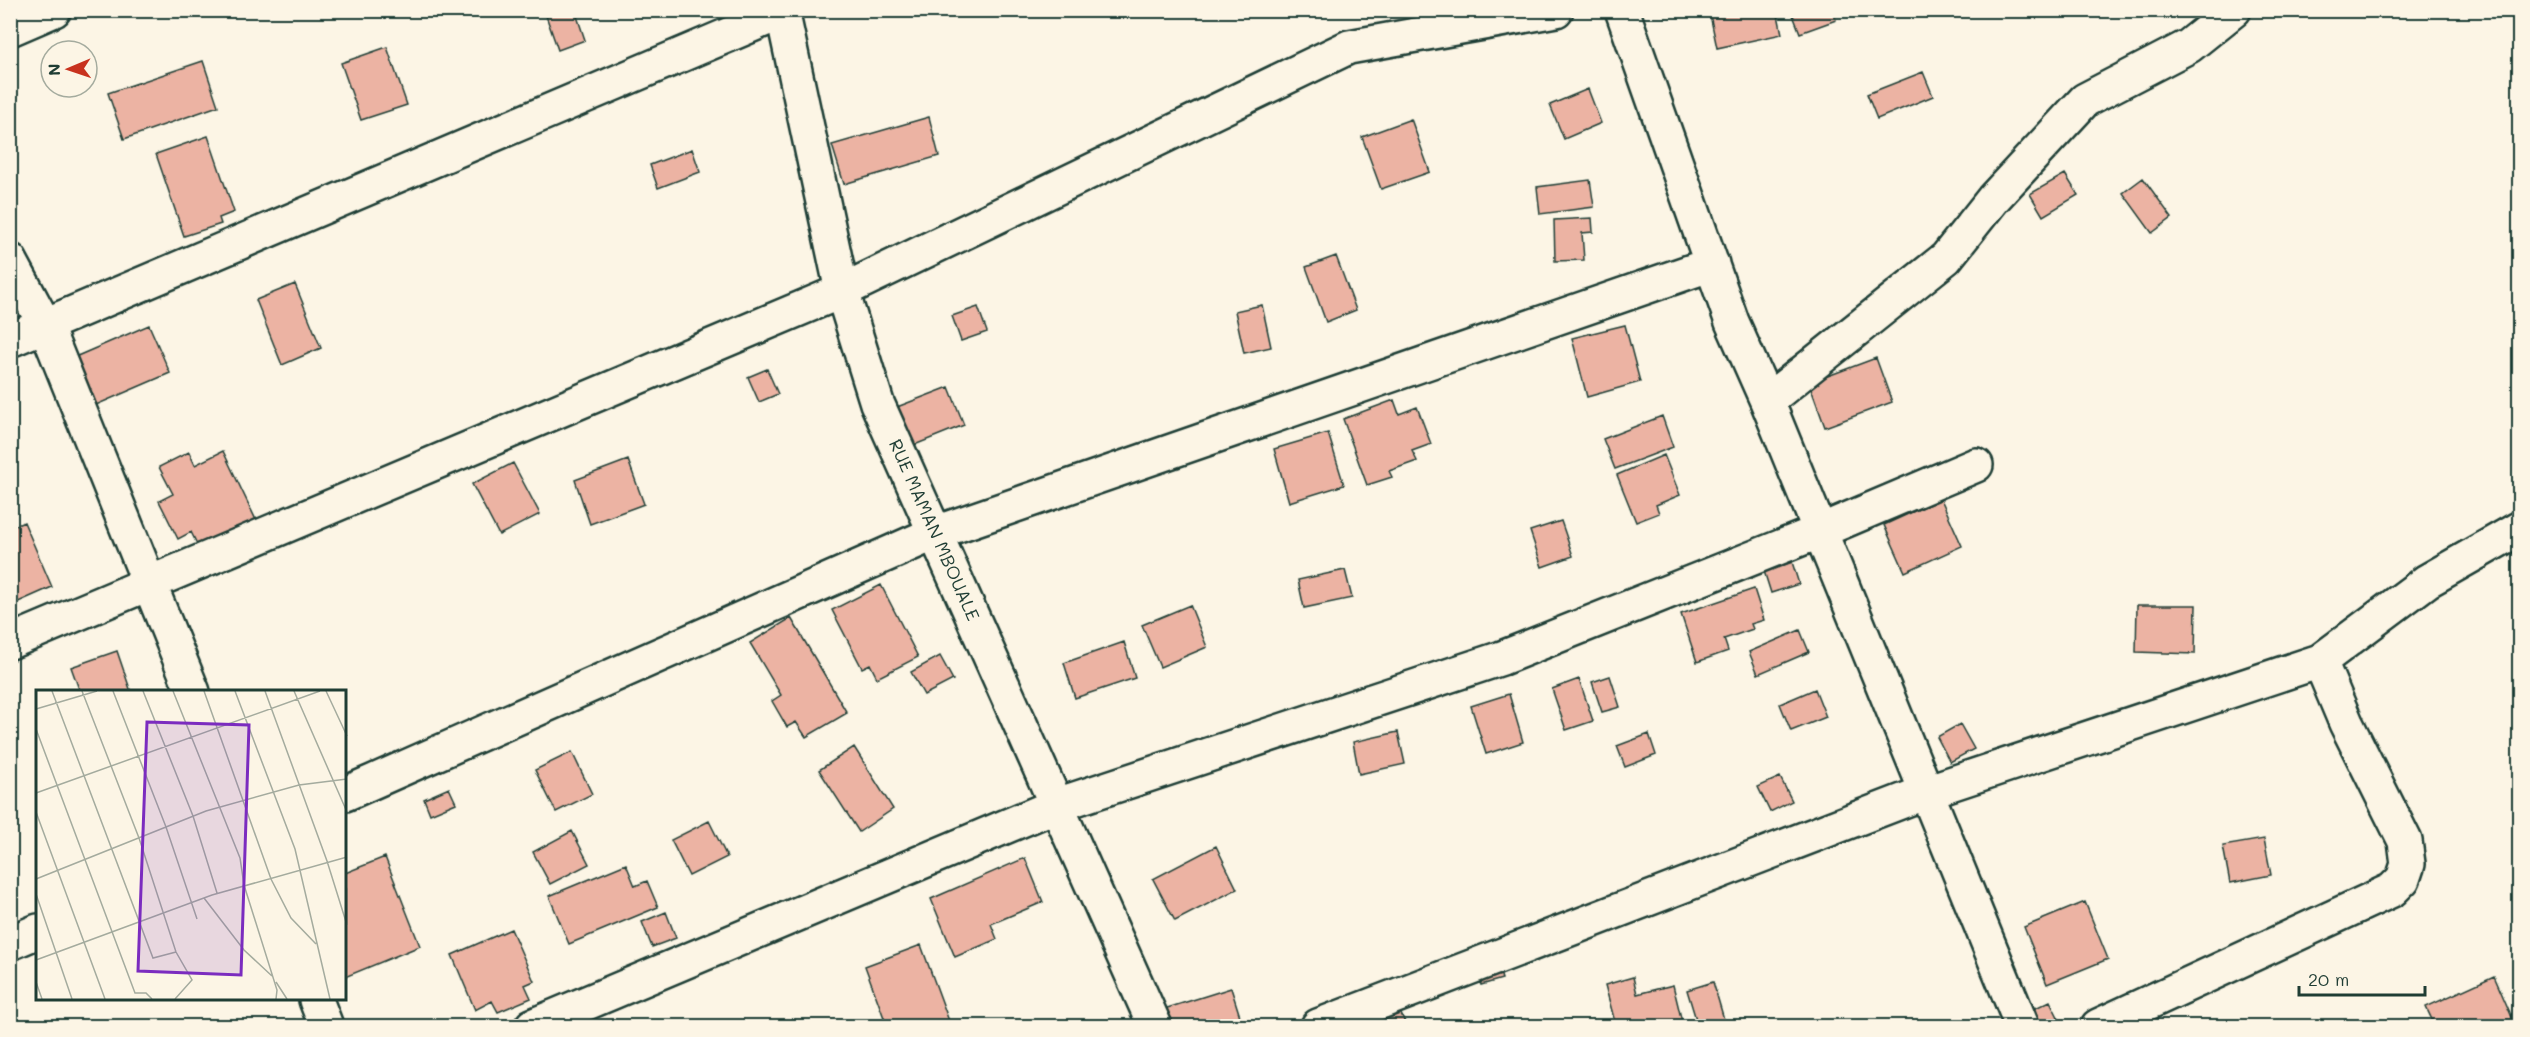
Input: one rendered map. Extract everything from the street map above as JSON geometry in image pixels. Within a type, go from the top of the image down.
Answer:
[{"type":"street","points":[[10,29],[54,10]]},
{"type":"street","points":[[10,642],[842,291],[1349,47],[1556,10]]},
{"type":"street","points":[[1622,10],[1732,321],[1767,401],[1818,532],[2022,1026]]},
{"type":"street","points":[[1767,401],[1946,258],[1994,199],[2085,100],[2189,46],[2234,10]]},
{"type":"street","points":[[10,340],[46,327],[784,11]]},
{"type":"street","name":"RUE MAMAN MBOUALE","points":[[784,11],[842,291],[877,403],[1155,1026]]},
{"type":"street","points":[[10,260],[46,327],[192,690]]},
{"type":"street","points":[[346,794],[935,533],[1712,264]]},
{"type":"street","points":[[531,1026],[1057,805],[1502,658],[1818,532],[1976,465]]},
{"type":"street","points":[[1318,1026],[1926,792],[2320,661],[2427,581],[2520,528]]},
{"type":"street","points":[[2098,1026],[2392,890],[2403,879],[2408,864],[2405,842],[2346,723],[2320,661]]},
{"type":"street","points":[[10,943],[36,932]]},
{"type":"street","points":[[317,1001],[326,1026]]},
{"type":"building","points":[[544,10],[575,10],[585,40],[558,50]]},
{"type":"building","points":[[1709,10],[1777,10],[1782,34],[1717,48]]},
{"type":"building","points":[[1791,10],[1833,10],[1836,20],[1800,33]]},
{"type":"building","points":[[387,47],[407,105],[361,120],[341,63]]},
{"type":"building","points":[[203,61],[218,106],[124,139],[108,93]]},
{"type":"building","points":[[1923,72],[1933,96],[1877,119],[1867,94]]},
{"type":"building","points":[[1588,89],[1601,123],[1564,139],[1550,105]]},
{"type":"building","points":[[929,117],[939,156],[844,184],[832,145]]},
{"type":"building","points":[[1411,119],[1430,172],[1381,189],[1362,137]]},
{"type":"building","points":[[208,136],[234,212],[219,218],[221,224],[184,236],[156,154]]},
{"type":"building","points":[[692,149],[700,172],[658,188],[650,165]]},
{"type":"building","points":[[2065,174],[2078,195],[2043,216],[2030,194]]},
{"type":"building","points":[[2143,178],[2172,218],[2152,233],[2123,193]]},
{"type":"building","points":[[1590,180],[1594,207],[1540,214],[1537,187]]},
{"type":"building","points":[[1592,218],[1593,232],[1582,233],[1584,260],[1555,261],[1554,220]]},
{"type":"building","points":[[1336,256],[1356,310],[1326,322],[1306,267]]},
{"type":"building","points":[[295,284],[321,348],[282,365],[256,300]]},
{"type":"building","points":[[1262,305],[1271,347],[1244,353],[1235,311]]},
{"type":"building","points":[[978,307],[987,332],[961,341],[952,316]]},
{"type":"building","points":[[149,325],[170,373],[96,405],[75,357]]},
{"type":"building","points":[[1625,325],[1640,382],[1587,397],[1572,338]]},
{"type":"building","points":[[1876,358],[1892,402],[1825,427],[1809,383]]},
{"type":"building","points":[[767,369],[778,394],[759,402],[748,377]]},
{"type":"building","points":[[949,387],[964,425],[912,446],[897,407]]},
{"type":"building","points":[[1394,400],[1399,414],[1417,407],[1431,444],[1412,451],[1417,461],[1389,471],[1392,477],[1367,485],[1343,419]]},
{"type":"building","points":[[1662,416],[1673,447],[1615,469],[1603,439]]},
{"type":"building","points":[[1328,433],[1344,485],[1289,502],[1274,449]]},
{"type":"building","points":[[223,451],[256,520],[199,548],[191,532],[178,539],[159,501],[173,494],[159,467],[189,452],[195,465]]},
{"type":"building","points":[[1664,455],[1680,495],[1656,505],[1659,513],[1636,522],[1617,475]]},
{"type":"building","points":[[628,460],[644,504],[590,524],[575,480]]},
{"type":"building","points":[[513,463],[540,514],[499,535],[472,484]]},
{"type":"building","points":[[1941,499],[1962,546],[1905,572],[1884,525]]},
{"type":"building","points":[[1561,521],[1573,556],[1542,567],[1530,531]]},
{"type":"building","points":[[24,522],[52,587],[16,603],[10,590],[10,528]]},
{"type":"building","points":[[1792,562],[1799,584],[1771,593],[1764,571]]},
{"type":"building","points":[[1345,570],[1352,598],[1304,608],[1298,580]]},
{"type":"building","points":[[881,585],[918,657],[877,678],[870,664],[862,668],[832,610]]},
{"type":"building","points":[[1754,589],[1764,620],[1751,624],[1753,629],[1724,639],[1728,651],[1697,662],[1681,614]]},
{"type":"building","points":[[1190,605],[1207,647],[1160,667],[1142,625]]},
{"type":"building","points":[[2137,605],[2196,605],[2195,654],[2136,652]]},
{"type":"building","points":[[791,618],[847,713],[806,737],[796,722],[787,727],[772,701],[781,695],[750,643]]},
{"type":"building","points":[[1800,630],[1809,652],[1758,674],[1749,652]]},
{"type":"building","points":[[1124,642],[1135,678],[1075,698],[1064,663]]},
{"type":"building","points":[[117,651],[130,690],[79,690],[71,667]]},
{"type":"building","points":[[940,656],[953,680],[924,695],[911,672]]},
{"type":"building","points":[[1610,676],[1620,707],[1602,712],[1592,682]]},
{"type":"building","points":[[1579,679],[1593,721],[1566,730],[1552,689]]},
{"type":"building","points":[[1815,689],[1826,717],[1791,731],[1780,704]]},
{"type":"building","points":[[1509,694],[1523,742],[1486,754],[1471,706]]},
{"type":"building","points":[[1960,724],[1974,749],[1950,762],[1937,737]]},
{"type":"building","points":[[1398,732],[1405,764],[1359,774],[1353,742]]},
{"type":"building","points":[[1649,734],[1656,755],[1625,767],[1617,746]]},
{"type":"building","points":[[854,747],[893,809],[859,832],[819,770]]},
{"type":"building","points":[[572,752],[592,794],[556,812],[535,770]]},
{"type":"building","points":[[1780,777],[1792,801],[1770,812],[1758,787]]},
{"type":"building","points":[[449,788],[456,803],[430,814],[424,799]]},
{"type":"building","points":[[709,821],[727,857],[689,876],[671,840]]},
{"type":"building","points":[[572,831],[589,864],[550,884],[533,852]]},
{"type":"building","points":[[2264,839],[2271,875],[2230,883],[2223,846]]},
{"type":"building","points":[[1216,846],[1237,889],[1175,921],[1153,879]]},
{"type":"building","points":[[385,857],[420,946],[346,977],[346,873]]},
{"type":"building","points":[[1025,858],[1043,902],[991,924],[997,939],[955,957],[931,899]]},
{"type":"building","points":[[626,864],[635,886],[647,881],[658,907],[569,944],[549,896]]},
{"type":"building","points":[[2085,902],[2108,959],[2047,984],[2024,927]]},
{"type":"building","points":[[666,912],[676,938],[652,947],[642,922]]},
{"type":"building","points":[[511,929],[534,981],[525,985],[531,998],[498,1012],[492,1001],[475,1010],[452,955]]},
{"type":"building","points":[[921,945],[949,1021],[934,1026],[887,1026],[865,966]]},
{"type":"building","points":[[1497,963],[1502,979],[1481,985],[1476,969]]},
{"type":"building","points":[[2494,976],[2515,1024],[2509,1026],[2435,1026],[2426,1007]]},
{"type":"building","points":[[1633,977],[1637,994],[1673,985],[1683,1026],[1616,1026],[1605,985]]},
{"type":"building","points":[[1713,982],[1726,1026],[1698,1026],[1687,990]]},
{"type":"building","points":[[1231,988],[1243,1026],[1170,1026],[1164,1009]]},
{"type":"building","points":[[2050,1001],[2061,1023],[2055,1026],[2035,1026],[2027,1012]]},
{"type":"building","points":[[1400,1012],[1407,1026],[1374,1025]]}]
